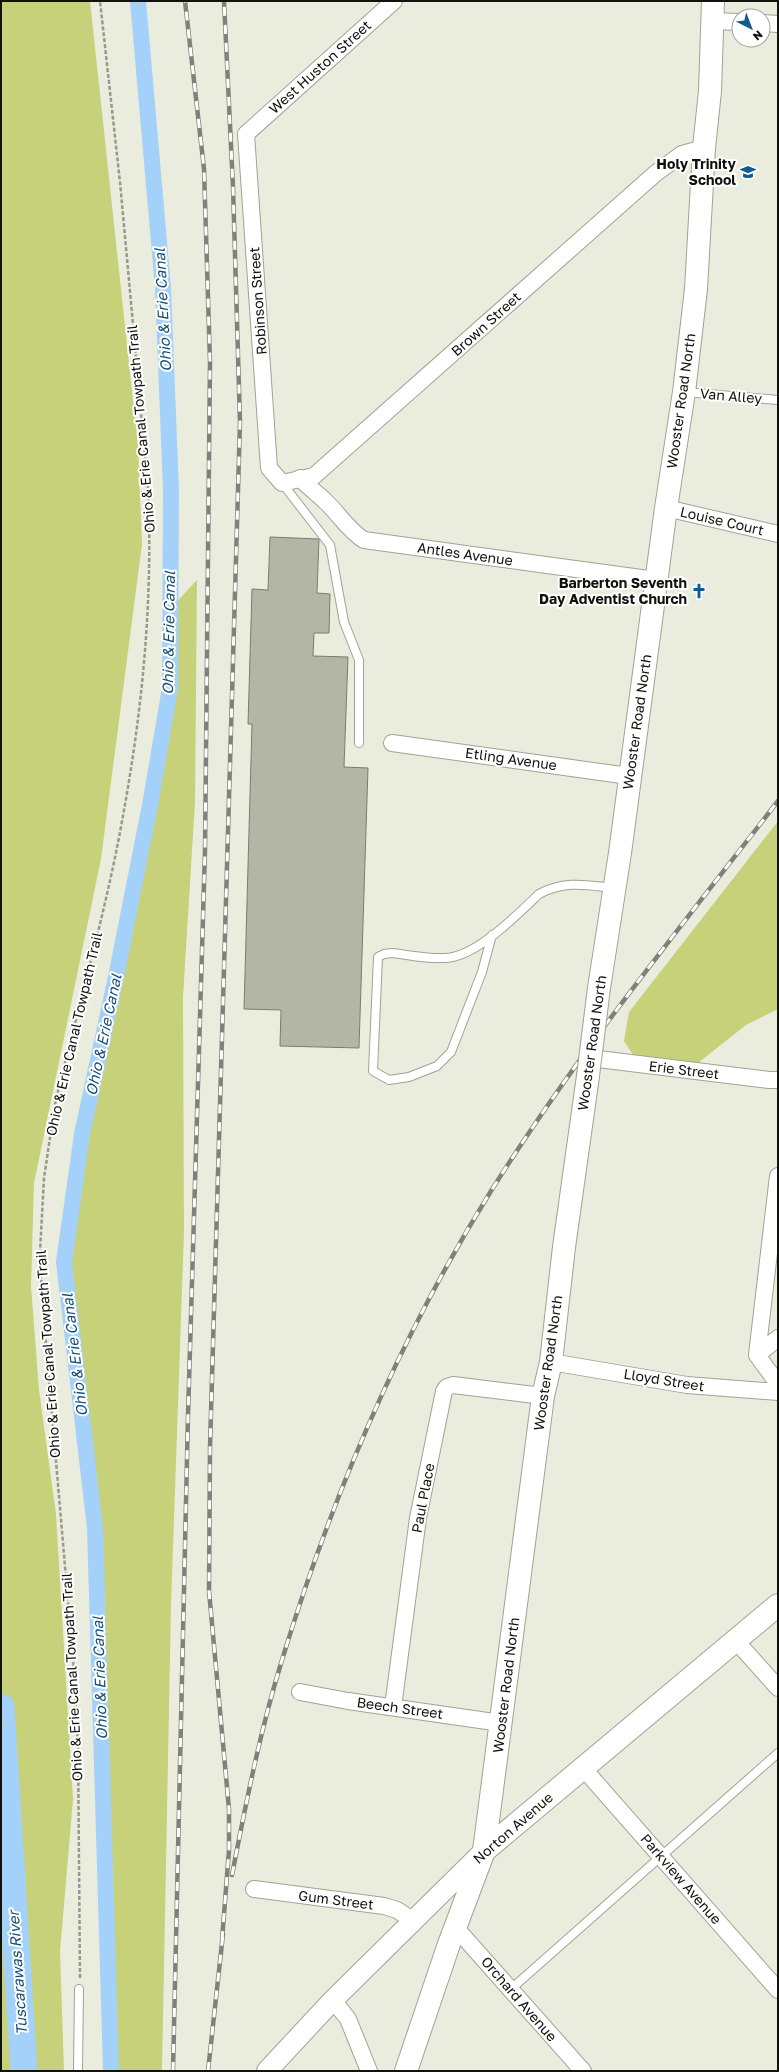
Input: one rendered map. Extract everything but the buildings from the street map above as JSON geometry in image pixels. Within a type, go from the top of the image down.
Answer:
[{"type":"main road","name":"Wooster Road North","points":[[406,2071],[455,1927],[484,1851],[543,1396],[550,1362],[564,1247],[593,1065],[600,988],[666,508],[684,392],[696,289],[704,148],[710,91],[713,11]]},
{"type":"main road","name":"Norton Avenue","points":[[484,1851],[778,1605]]},
{"type":"street","name":"West Huston Street","points":[[246,134],[394,1]]},
{"type":"street","points":[[713,11],[731,19]]},
{"type":"street","name":"Robinson Street","points":[[246,134],[269,468],[282,483]]},
{"type":"street","name":"Brown Street","points":[[282,483],[314,476],[656,173],[682,154],[704,148]]},
{"type":"street","name":"Antles Avenue","points":[[300,478],[310,490],[325,501],[353,533],[364,540],[656,580]]},
{"type":"street","name":"Louise Court","points":[[666,508],[778,534]]},
{"type":"street","name":"Etling Avenue","points":[[392,743],[630,776]]},
{"type":"street","name":"Erie Street","points":[[593,1065],[778,1080]]},
{"type":"street","points":[[778,1176],[757,1355],[778,1384]]},
{"type":"street","points":[[757,1355],[778,1338]]},
{"type":"street","name":"Lloyd Street","points":[[550,1362],[686,1385],[778,1392]]},
{"type":"street","name":"Paul Place","points":[[393,1707],[418,1518],[444,1391],[447,1387],[453,1385],[543,1396]]},
{"type":"street","points":[[736,1641],[778,1688]]},
{"type":"street","name":"Beech Street","points":[[300,1692],[348,1701],[501,1722]]},
{"type":"street","name":"Parkview Avenue","points":[[583,1768],[662,1856],[778,1990]]},
{"type":"street","name":"Norton Avenue","points":[[267,2071],[334,2000],[484,1851]]},
{"type":"street","name":"Gum Street","points":[[254,1889],[384,1906],[397,1910],[414,1921]]},
{"type":"street","name":"Orchard Avenue","points":[[455,1927],[583,2071]]},
{"type":"street","points":[[334,2000],[348,2020],[369,2071]]},
{"type":"lane","name":"Van Alley","points":[[684,392],[778,400]]},
{"type":"lane","points":[[282,483],[330,545],[344,622],[359,660],[359,744]]},
{"type":"lane","points":[[492,935],[482,972],[451,1052],[437,1066],[409,1077],[389,1080],[373,1070],[378,957],[384,954],[444,958],[457,956],[473,949],[492,935],[539,894],[550,888],[563,884],[614,888]]},
{"type":"lane","points":[[511,1989],[778,1753]]},
{"type":"lane","points":[[78,2071],[79,1989]]},
{"type":"path","name":"Ohio & Erie Canal Towpath Trail","points":[[79,1989],[78,1746],[74,1671],[42,1298],[40,1216],[48,1144],[55,1104],[124,811],[142,684],[147,621],[150,530],[148,488],[120,182],[100,1]]},
{"type":"green space","points":[[1,1],[90,1],[138,447],[142,544],[101,859],[34,1183],[31,1286],[39,1390],[56,1514],[73,1799],[60,1952],[64,2071],[1,2071]]},
{"type":"green space","points":[[197,580],[195,802],[183,997],[184,1232],[171,1605],[162,2071],[112,2071],[95,1528],[64,1262],[170,688],[170,609]]},
{"type":"green space","points":[[778,821],[778,1009],[746,1025],[689,1070],[639,1064],[624,1041],[629,1012]]},
{"type":"waterway","name":"Ohio & Erie Canal","points":[[111,2071],[95,1528],[64,1262],[82,1134],[116,977],[150,805],[170,688],[171,490],[163,288],[138,1]]},
{"type":"waterway","name":"Tuscarawas River","points":[[1,1707],[24,2071]]},
{"type":"railway","points":[[173,2071],[188,1415],[205,851],[210,362],[204,169],[185,1]]},
{"type":"railway","points":[[222,1940],[229,1850],[229,1809],[209,1591],[210,1447],[240,422],[233,187],[224,1]]},
{"type":"railway","points":[[232,1875],[260,1740],[282,1660],[323,1538],[346,1478],[398,1360],[458,1246],[524,1140],[593,1041],[778,801]]},
{"type":"railway","points":[[208,2071],[223,1934]]},
{"type":"place","name":"Holy Trinity School","points":[[748,172]]},
{"type":"place","name":"Barberton Seventh Day Adventist Church","points":[[699,591]]}]
